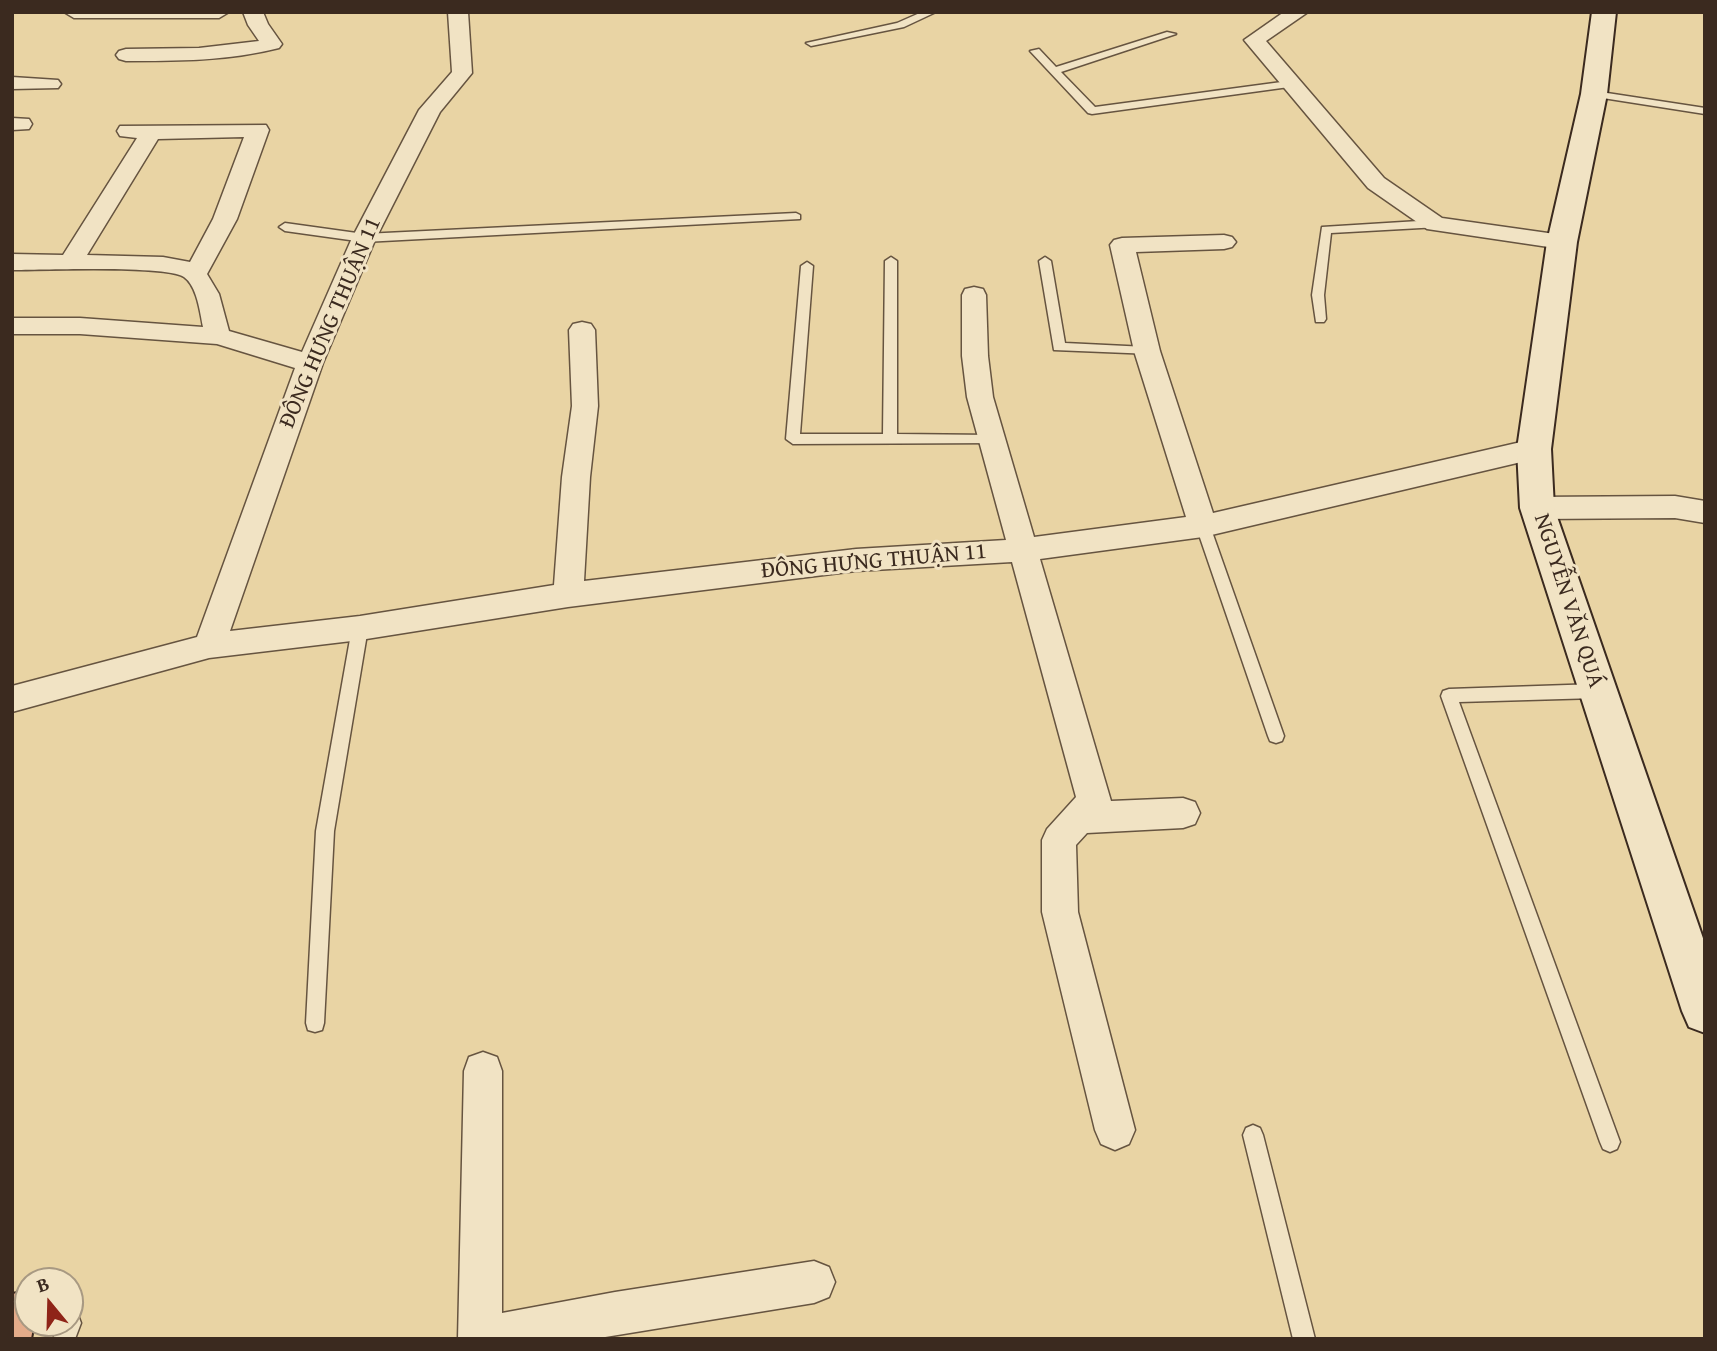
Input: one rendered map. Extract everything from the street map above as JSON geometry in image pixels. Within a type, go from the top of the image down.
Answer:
[{"type":"main road","name":"NGUYỄN VĂN QUÁ","points":[[1604,12],[1594,94],[1562,242],[1534,449],[1537,508],[1705,1012]]},
{"type":"street","points":[[74,12],[219,12]]},
{"type":"street","points":[[125,55],[199,54],[250,50],[272,44],[258,26],[253,12]]},
{"type":"street","name":"ĐÔNG HƯNG THUẬN 11","points":[[209,646],[310,363],[363,239],[430,110],[462,73],[458,12]]},
{"type":"street","points":[[1298,12],[1254,40],[1289,84],[1329,125],[1376,184],[1435,224],[1562,242]]},
{"type":"street","points":[[12,83],[51,84]]},
{"type":"street","points":[[70,263],[139,132],[175,134],[258,130],[225,219],[195,274]]},
{"type":"street","points":[[1203,526],[1147,351],[1122,245],[1224,242]]},
{"type":"street","points":[[12,261],[144,262],[186,266],[195,274],[211,305],[218,336]]},
{"type":"street","points":[[974,295],[975,356],[980,397],[1094,801],[1059,840],[1060,912],[1115,1130]]},
{"type":"street","points":[[12,326],[80,326],[218,336],[310,363]]},
{"type":"street","points":[[568,595],[576,477],[585,406],[582,330]]},
{"type":"street","name":"ĐÔNG HƯNG THUẬN 11","points":[[12,699],[209,646],[360,628],[568,595],[856,560],[1022,550],[1203,526],[1534,449]]},
{"type":"street","points":[[1537,508],[1675,507],[1705,512]]},
{"type":"street","points":[[1079,818],[1183,813]]},
{"type":"street","points":[[483,1071],[480,1339],[615,1313],[814,1282]]},
{"type":"lane","points":[[811,43],[900,25],[931,12]]},
{"type":"lane","points":[[1054,71],[1171,34]]},
{"type":"lane","points":[[1035,51],[1092,111],[1289,84]]},
{"type":"lane","points":[[1594,94],[1705,111]]},
{"type":"lane","points":[[285,227],[363,239],[796,217]]},
{"type":"lane","points":[[1320,319],[1318,295],[1326,230],[1435,224]]},
{"type":"lane","points":[[890,439],[891,261]]},
{"type":"lane","points":[[1045,261],[1059,347],[1147,351]]},
{"type":"lane","points":[[807,267],[793,439],[992,440]]},
{"type":"lane","points":[[1203,526],[1276,736]]},
{"type":"lane","points":[[315,1023],[325,831],[360,628]]},
{"type":"lane","points":[[1597,691],[1449,696],[1610,1142]]},
{"type":"lane","points":[[1253,1135],[1304,1339]]},
{"type":"building","points":[[12,1293],[14,1337],[32,1339],[12,1339]]}]
